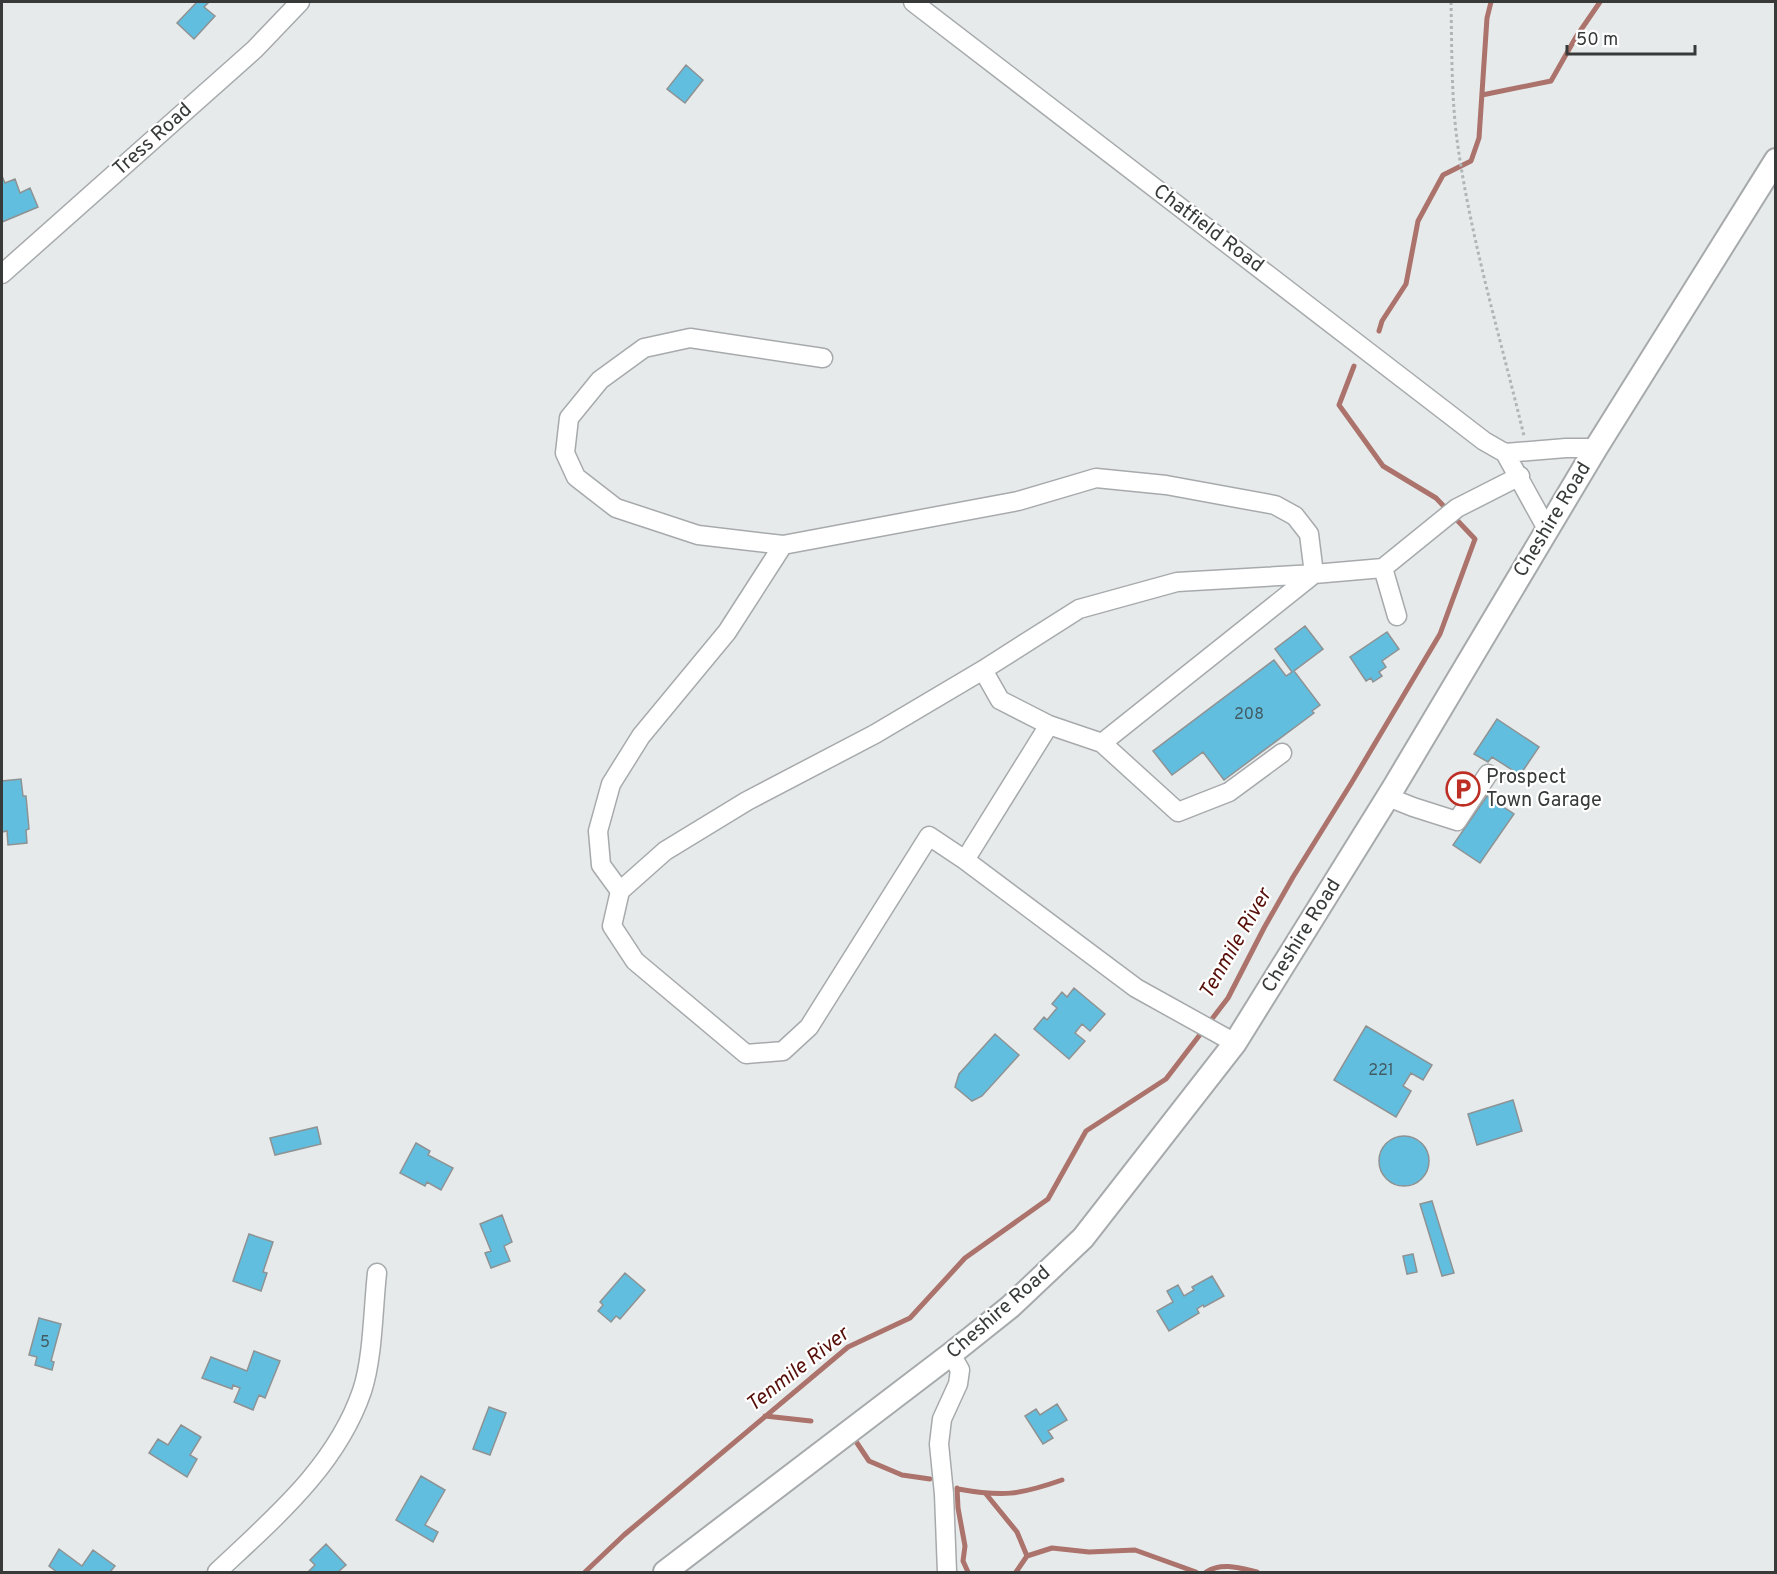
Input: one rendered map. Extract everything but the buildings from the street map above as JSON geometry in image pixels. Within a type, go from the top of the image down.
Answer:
[{"type":"main road","name":"Cheshire Road","points":[[665,1572],[1010,1307],[1083,1238],[1226,1038],[1388,797],[1596,448],[1776,160]]},
{"type":"street","name":"Tress Road","points":[[2,274],[255,49],[300,2]]},
{"type":"street","name":"Chatfield Road","points":[[913,2],[1476,436],[1505,453],[1520,476],[1547,529]]},
{"type":"street","points":[[823,358],[690,338],[645,348],[600,380],[569,418],[565,453],[576,477],[615,508],[698,535],[783,545],[1018,501],[1096,478],[1166,485],[1275,505],[1295,516],[1310,534],[1314,574]]},
{"type":"street","points":[[1505,453],[1596,448]]},
{"type":"street","points":[[1226,1038],[1136,988],[930,836],[809,1027],[783,1051],[746,1054],[635,961],[612,926],[620,891],[665,851],[747,801],[875,734],[983,670],[1079,609],[1178,582],[1383,568],[1457,508],[1520,476]]},
{"type":"street","points":[[620,891],[601,865],[598,831],[611,784],[641,736],[727,632],[783,545]]},
{"type":"street","points":[[1383,568],[1397,616]]},
{"type":"street","points":[[1102,743],[1314,574]]},
{"type":"street","points":[[983,670],[1000,700],[1049,725],[1102,743],[1178,812],[1229,792],[1282,753]]},
{"type":"street","points":[[964,860],[1049,725]]},
{"type":"street","points":[[1388,797],[1457,821],[1488,774]]},
{"type":"street","points":[[217,1572],[319,1472],[344,1434],[362,1390],[368,1359],[377,1273]]},
{"type":"street","points":[[947,1572],[944,1494],[939,1444],[942,1419],[957,1384],[960,1370],[951,1354]]},
{"type":"path","points":[[1451,2],[1453,103],[1458,149],[1474,233],[1527,453]]},
{"type":"waterway","name":"Tenmile River","points":[[1379,331],[1382,321],[1406,284],[1418,221],[1443,175],[1471,161],[1479,138],[1487,18],[1491,2]]},
{"type":"waterway","points":[[1482,95],[1551,81],[1576,37],[1600,2]]},
{"type":"waterway","name":"Tenmile River","points":[[585,1572],[624,1535],[848,1347],[910,1318],[965,1258],[1048,1199],[1086,1131],[1166,1079],[1228,998],[1293,877],[1440,634],[1475,539],[1436,498],[1383,466],[1339,405],[1354,366]]},
{"type":"waterway","points":[[765,1416],[811,1421]]},
{"type":"waterway","points":[[857,1443],[869,1461],[902,1475],[930,1479]]},
{"type":"waterway","points":[[958,1489],[999,1494],[1011,1493],[1034,1489],[1062,1480]]},
{"type":"waterway","points":[[957,1488],[965,1546],[963,1561],[968,1572]]},
{"type":"waterway","points":[[986,1494],[1017,1532],[1027,1556]]},
{"type":"waterway","points":[[1016,1572],[1027,1556],[1052,1548],[1089,1552],[1135,1550],[1196,1572]]},
{"type":"waterway","points":[[1206,1572],[1218,1567],[1257,1572]]},
{"type":"place","name":"Prospect Town Garage","points":[[1463,789]]}]
